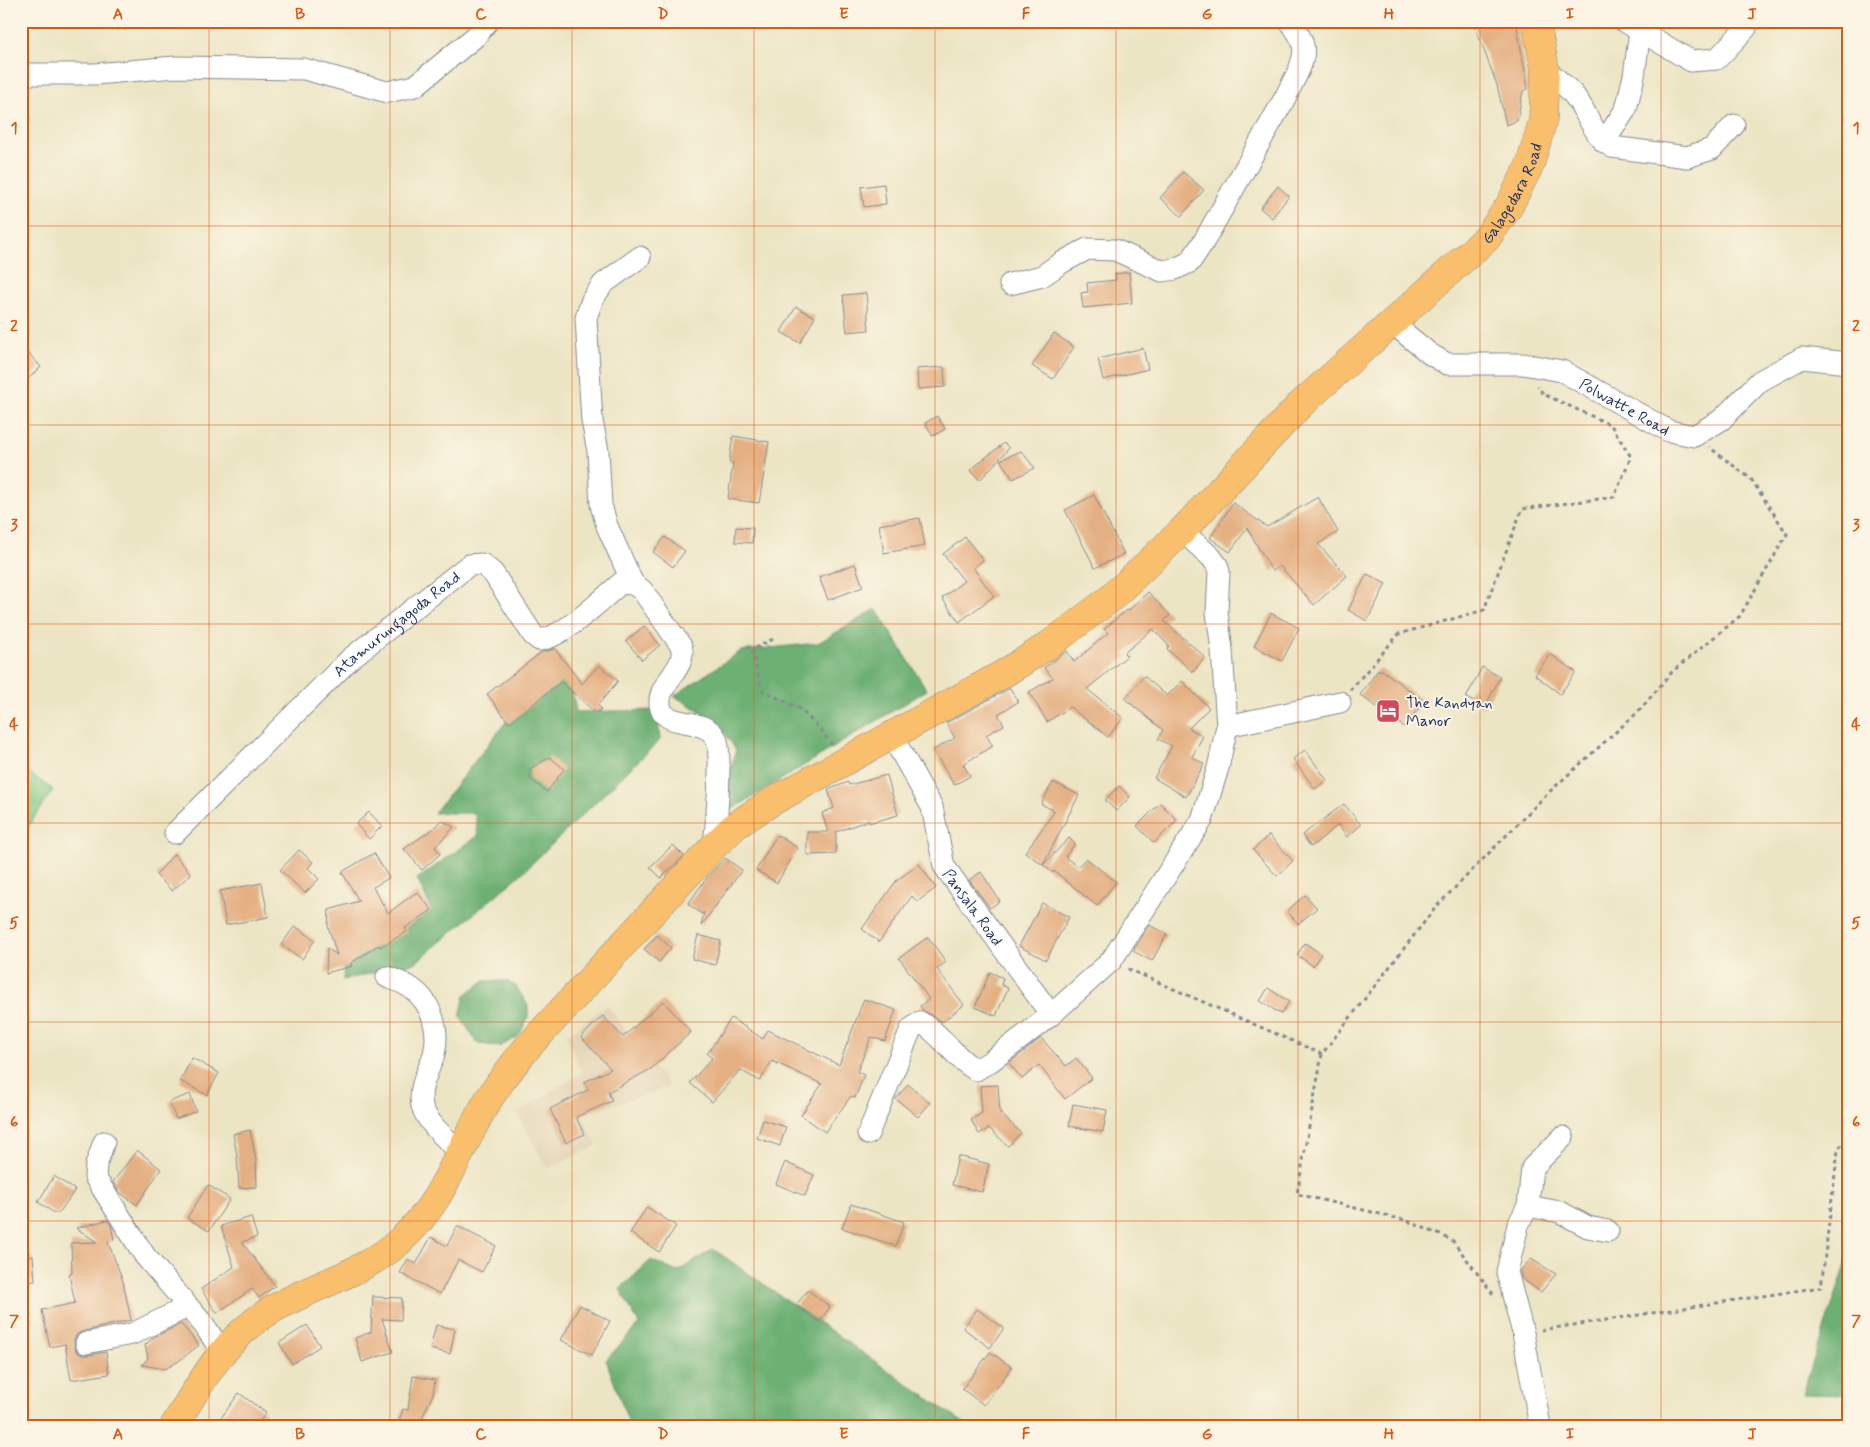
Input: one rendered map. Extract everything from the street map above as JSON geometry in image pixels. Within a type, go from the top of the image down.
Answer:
[{"type":"highway","name":"Galagedara Road","points":[[174,1426],[201,1380],[222,1352],[243,1331],[272,1310],[371,1262],[400,1241],[430,1209],[442,1190],[480,1113],[526,1049],[714,846],[736,825],[844,762],[1003,674],[1049,645],[1111,598],[1182,532],[1293,411],[1391,322],[1488,238],[1509,206],[1530,166],[1543,120],[1545,69],[1536,21]]},
{"type":"street","points":[[21,74],[95,74],[175,67],[304,69],[388,92],[415,86],[476,36],[488,21]]},
{"type":"street","points":[[1010,284],[1042,276],[1087,249],[1115,250],[1162,271],[1175,269],[1190,262],[1204,241],[1286,96],[1297,73],[1304,55],[1303,44],[1290,21]]},
{"type":"street","points":[[1632,26],[1691,61],[1717,59],[1746,28],[1747,21]]},
{"type":"street","points":[[1604,142],[1626,109],[1634,76],[1632,26]]},
{"type":"street","points":[[1545,69],[1572,93],[1594,130],[1604,142],[1612,147],[1687,157],[1712,148],[1734,125]]},
{"type":"street","points":[[640,257],[603,284],[592,300],[586,318],[592,421],[598,451],[601,505],[607,526],[633,584],[642,590],[684,653],[683,659],[664,689],[660,700],[661,709],[665,716],[700,725],[716,739],[719,762],[714,846]]},
{"type":"street","name":"Polwatte Road","points":[[1391,322],[1430,354],[1447,364],[1523,364],[1562,371],[1669,431],[1694,436]]},
{"type":"street","points":[[1694,436],[1722,420],[1760,381],[1802,358],[1849,363]]},
{"type":"street","points":[[868,1134],[911,1029],[920,1022],[928,1027],[963,1063],[976,1070],[991,1061],[1051,1015],[1111,962],[1202,820],[1218,768],[1226,726],[1222,650],[1217,612],[1219,572],[1217,565],[1211,557],[1182,532]]},
{"type":"street","name":"Atamurungagoda Road","points":[[175,833],[351,658],[469,565],[482,564],[493,574],[533,634],[540,640],[549,639],[575,622],[621,583],[633,584]]},
{"type":"street","points":[[1226,726],[1340,702]]},
{"type":"street","name":"Pansala Road","points":[[892,736],[932,807],[944,866],[1051,1015]]},
{"type":"street","points":[[387,977],[412,988],[423,999],[431,1013],[436,1033],[436,1043],[422,1089],[423,1107],[426,1116],[461,1153]]},
{"type":"street","points":[[1540,1426],[1523,1333],[1508,1272],[1518,1225],[1528,1206],[1532,1168],[1563,1137]]},
{"type":"street","points":[[104,1142],[96,1165],[95,1177],[145,1256],[204,1326],[222,1352]]},
{"type":"street","points":[[1528,1206],[1560,1212],[1588,1227],[1608,1231]]},
{"type":"street","points":[[86,1343],[132,1334],[188,1307]]},
{"type":"path","points":[[1340,702],[1399,634],[1484,610],[1522,509],[1614,496],[1631,457],[1611,425],[1543,394],[1523,364]]},
{"type":"path","points":[[1499,1302],[1452,1240],[1405,1220],[1297,1194],[1322,1054],[1436,907],[1548,793],[1638,712],[1672,672],[1740,616],[1788,534],[1751,479],[1694,436]]},
{"type":"path","points":[[773,639],[752,650],[762,690],[800,709],[821,730],[844,762]]},
{"type":"path","points":[[1111,962],[1322,1054]]},
{"type":"path","points":[[1523,1333],[1821,1287],[1838,1150],[1849,1134]]},
{"type":"shaded area","points":[[607,1005],[669,1087],[582,1115],[597,1145],[548,1169],[517,1113],[582,1072],[566,1036]]},
{"type":"green space","points":[[876,609],[927,690],[725,814],[728,781],[736,750],[721,727],[702,712],[674,696],[741,651],[818,643]]},
{"type":"green space","points":[[568,666],[576,712],[657,710],[660,740],[519,876],[415,963],[343,980],[344,968],[432,911],[417,879],[478,836],[475,813],[434,813],[524,699]]},
{"type":"green space","points":[[21,767],[53,790],[21,837]]},
{"type":"green space","points":[[483,981],[506,981],[516,986],[528,1006],[528,1018],[518,1037],[499,1047],[477,1043],[460,1016],[465,995]]},
{"type":"green space","points":[[713,1249],[968,1426],[630,1426],[606,1360],[639,1324],[620,1289],[651,1260],[677,1272]]},
{"type":"green space","points":[[1849,1256],[1849,1395],[1802,1394]]},
{"type":"building","points":[[1473,21],[1516,21],[1528,89],[1523,91],[1517,121],[1506,125],[1497,85]]},
{"type":"building","points":[[1183,172],[1204,190],[1181,216],[1160,198]]},
{"type":"building","points":[[884,184],[886,204],[864,207],[861,187]]},
{"type":"building","points":[[1278,186],[1289,196],[1272,218],[1260,208]]},
{"type":"building","points":[[1129,272],[1132,303],[1083,308],[1081,293],[1088,292],[1087,283],[1116,280],[1115,274]]},
{"type":"building","points":[[866,293],[869,330],[847,332],[843,295]]},
{"type":"building","points":[[796,307],[815,317],[800,343],[781,332]]},
{"type":"building","points":[[1054,333],[1074,347],[1053,379],[1032,366]]},
{"type":"building","points":[[21,345],[41,367],[21,385]]},
{"type":"building","points":[[1143,348],[1148,369],[1103,380],[1098,359]]},
{"type":"building","points":[[944,367],[945,387],[918,389],[917,369]]},
{"type":"building","points":[[937,416],[945,429],[933,436],[925,423]]},
{"type":"building","points":[[733,436],[769,442],[759,503],[728,499],[733,463],[729,462]]},
{"type":"building","points":[[1004,443],[1009,448],[980,480],[970,470]]},
{"type":"building","points":[[1021,451],[1035,468],[1013,479],[1000,460]]},
{"type":"building","points":[[1094,495],[1124,554],[1095,568],[1065,510]]},
{"type":"building","points":[[1318,497],[1338,532],[1318,544],[1347,576],[1314,605],[1280,566],[1272,571],[1247,528],[1230,552],[1210,538],[1233,503],[1267,527]]},
{"type":"building","points":[[920,518],[925,546],[884,553],[879,525]]},
{"type":"building","points":[[736,527],[753,528],[752,543],[735,542]]},
{"type":"building","points":[[665,537],[685,551],[673,567],[653,552]]},
{"type":"building","points":[[965,537],[983,560],[973,568],[994,596],[959,622],[942,598],[964,581],[943,554]]},
{"type":"building","points":[[855,564],[863,587],[828,600],[819,577]]},
{"type":"building","points":[[1367,574],[1386,584],[1367,621],[1348,610]]},
{"type":"building","points":[[1148,592],[1170,615],[1164,621],[1205,657],[1193,672],[1167,649],[1169,646],[1153,629],[1124,653],[1127,656],[1087,689],[1123,718],[1108,737],[1070,707],[1047,722],[1029,692],[1053,678],[1044,668],[1067,651],[1074,662],[1108,633],[1104,629],[1128,611]]},
{"type":"building","points":[[1271,613],[1299,628],[1282,661],[1254,646]]},
{"type":"building","points":[[644,626],[660,645],[642,660],[626,641]]},
{"type":"building","points":[[555,649],[582,684],[599,665],[618,681],[598,705],[601,709],[596,713],[561,682],[509,723],[487,694],[542,652]]},
{"type":"building","points":[[1550,654],[1576,672],[1560,694],[1535,675]]},
{"type":"building","points":[[1482,667],[1500,677],[1485,707],[1466,698]]},
{"type":"building","points":[[1378,670],[1382,670],[1424,701],[1404,727],[1360,695]]},
{"type":"building","points":[[1144,676],[1167,696],[1182,681],[1209,708],[1189,728],[1203,736],[1192,757],[1204,764],[1186,797],[1154,778],[1172,746],[1158,739],[1163,730],[1125,699]]},
{"type":"building","points":[[1010,688],[1018,702],[998,714],[1004,725],[986,735],[993,746],[963,764],[970,776],[954,785],[933,750],[955,738],[946,723]]},
{"type":"building","points":[[1305,750],[1327,780],[1315,789],[1293,759]]},
{"type":"building","points":[[550,757],[564,769],[547,792],[530,779],[530,769]]},
{"type":"building","points":[[887,775],[898,815],[869,823],[869,820],[836,832],[836,854],[807,855],[807,832],[828,832],[822,813],[834,808],[828,790],[848,782],[849,785]]},
{"type":"building","points":[[1053,782],[1079,795],[1043,865],[1025,852],[1055,811],[1041,804]]},
{"type":"building","points":[[1119,786],[1130,797],[1116,811],[1105,800]]},
{"type":"building","points":[[1160,803],[1177,820],[1154,843],[1137,826]]},
{"type":"building","points":[[1344,804],[1361,825],[1347,837],[1338,825],[1311,847],[1302,835]]},
{"type":"building","points":[[369,812],[382,826],[369,839],[356,824]]},
{"type":"building","points":[[441,820],[454,827],[435,847],[440,854],[422,870],[404,849],[434,828]]},
{"type":"building","points":[[777,835],[798,848],[777,883],[756,870]]},
{"type":"building","points":[[1269,835],[1293,861],[1277,876],[1253,850]]},
{"type":"building","points":[[1069,838],[1075,844],[1065,857],[1078,867],[1086,858],[1116,882],[1097,906],[1054,871],[1053,873],[1043,865]]},
{"type":"building","points":[[673,845],[684,856],[661,878],[650,867]]},
{"type":"building","points":[[299,850],[313,862],[308,868],[319,879],[305,893],[280,870]]},
{"type":"building","points":[[374,853],[389,878],[373,887],[388,913],[417,892],[432,910],[405,928],[407,932],[380,947],[378,945],[350,964],[352,966],[326,973],[327,948],[337,955],[328,926],[329,910],[359,901],[342,872]]},
{"type":"building","points":[[174,854],[191,874],[172,891],[156,875]]},
{"type":"building","points":[[725,858],[742,870],[701,926],[704,912],[702,914],[688,904],[708,876]]},
{"type":"building","points":[[919,864],[936,888],[917,902],[912,896],[879,942],[862,929],[896,881]]},
{"type":"building","points":[[981,872],[1000,901],[990,908],[969,880]]},
{"type":"building","points":[[262,883],[268,917],[226,925],[220,891]]},
{"type":"building","points":[[1305,895],[1317,908],[1298,924],[1287,911]]},
{"type":"building","points":[[1042,903],[1069,917],[1046,960],[1019,946]]},
{"type":"building","points":[[1149,925],[1167,934],[1152,961],[1133,951]]},
{"type":"building","points":[[295,926],[315,940],[302,959],[281,945]]},
{"type":"building","points":[[657,935],[671,948],[659,962],[644,949]]},
{"type":"building","points":[[698,935],[721,941],[715,965],[692,959]]},
{"type":"building","points":[[928,937],[946,962],[937,969],[964,1005],[942,1022],[920,1006],[929,999],[899,958]]},
{"type":"building","points":[[1305,943],[1321,954],[1313,966],[1297,955]]},
{"type":"building","points":[[990,972],[1003,978],[1001,985],[1008,988],[996,1016],[975,1007]]},
{"type":"building","points":[[1268,988],[1289,1002],[1281,1014],[1260,1001]]},
{"type":"building","points":[[864,999],[896,1010],[885,1041],[871,1037],[857,1072],[864,1075],[855,1098],[851,1096],[825,1132],[801,1115],[822,1084],[772,1061],[760,1081],[740,1070],[712,1102],[690,1083],[712,1058],[707,1054],[731,1018],[763,1039],[768,1030],[839,1065]]},
{"type":"building","points":[[663,1001],[691,1032],[651,1069],[608,1092],[612,1101],[576,1117],[584,1134],[566,1143],[550,1109],[588,1090],[584,1082],[611,1069],[581,1037],[603,1016],[623,1037]]},
{"type":"building","points":[[1041,1038],[1066,1066],[1076,1058],[1092,1078],[1065,1099],[1039,1065],[1022,1079],[1009,1063]]},
{"type":"building","points":[[192,1058],[219,1073],[207,1095],[180,1081]]},
{"type":"building","points":[[908,1084],[930,1103],[918,1117],[896,1099]]},
{"type":"building","points":[[998,1085],[1000,1113],[1021,1133],[1008,1146],[989,1128],[979,1134],[971,1120],[982,1113],[980,1086]]},
{"type":"building","points":[[190,1094],[196,1111],[176,1119],[169,1102]]},
{"type":"building","points":[[1073,1104],[1107,1110],[1103,1132],[1069,1126]]},
{"type":"building","points":[[763,1120],[786,1127],[780,1146],[757,1138]]},
{"type":"building","points":[[250,1130],[256,1160],[257,1187],[239,1188],[237,1155],[233,1134]]},
{"type":"building","points":[[137,1150],[161,1169],[137,1205],[119,1192],[113,1182]]},
{"type":"building","points":[[958,1156],[989,1164],[982,1192],[952,1185]]},
{"type":"building","points":[[785,1162],[814,1175],[805,1196],[776,1184]]},
{"type":"building","points":[[54,1176],[75,1190],[59,1213],[54,1213],[38,1202]]},
{"type":"building","points":[[208,1185],[230,1199],[209,1231],[187,1218]]},
{"type":"building","points":[[851,1204],[904,1222],[896,1246],[842,1228]]},
{"type":"building","points":[[647,1207],[676,1226],[659,1252],[630,1233]]},
{"type":"building","points":[[251,1217],[257,1237],[242,1242],[275,1286],[259,1298],[252,1289],[217,1313],[201,1289],[234,1267],[221,1226]]},
{"type":"building","points":[[107,1220],[111,1225],[114,1240],[108,1242],[123,1281],[131,1320],[77,1334],[74,1339],[74,1345],[76,1351],[82,1355],[106,1352],[109,1374],[71,1380],[65,1344],[50,1347],[42,1310],[75,1303],[69,1274],[72,1273],[71,1243],[97,1242],[76,1228]]},
{"type":"building","points":[[457,1226],[496,1246],[482,1272],[458,1260],[440,1294],[400,1273],[408,1259],[416,1264],[431,1237],[447,1246]]},
{"type":"building","points":[[33,1256],[35,1281],[21,1282],[21,1257]]},
{"type":"building","points":[[1531,1259],[1556,1274],[1541,1292],[1522,1279],[1520,1271]]},
{"type":"building","points":[[808,1290],[830,1307],[819,1322],[796,1305]]},
{"type":"building","points":[[373,1295],[375,1297],[402,1298],[401,1320],[382,1319],[393,1352],[362,1362],[355,1338],[371,1332]]},
{"type":"building","points":[[580,1305],[610,1321],[592,1355],[561,1340]]},
{"type":"building","points":[[977,1309],[1004,1328],[990,1348],[963,1328]]},
{"type":"building","points":[[181,1324],[199,1345],[179,1361],[165,1369],[142,1365],[148,1358],[145,1345],[154,1337]]},
{"type":"building","points":[[307,1325],[320,1346],[292,1364],[279,1343]]},
{"type":"building","points":[[436,1325],[455,1329],[450,1354],[430,1349]]},
{"type":"building","points":[[990,1352],[1012,1367],[984,1405],[962,1389]]},
{"type":"building","points":[[413,1376],[435,1380],[433,1394],[418,1426],[397,1426],[403,1409],[408,1410]]},
{"type":"building","points":[[239,1393],[266,1413],[256,1426],[232,1426],[221,1418]]},
{"type":"place","name":"The Kandyan Manor","points":[[1388,711]]}]
